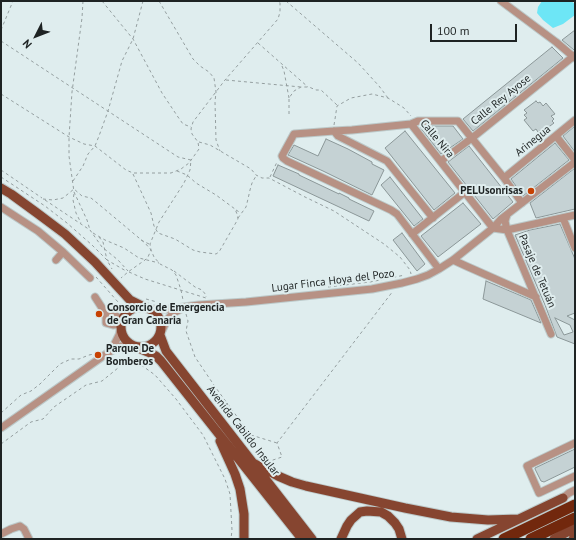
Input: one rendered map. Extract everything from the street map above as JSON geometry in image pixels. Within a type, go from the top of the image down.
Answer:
[{"type":"highway","points":[[504,539],[575,505]]},
{"type":"highway","points":[[532,539],[575,518]]},
{"type":"main road","points":[[1,188],[65,234],[117,282],[130,300],[145,305],[155,313],[159,318],[162,329],[157,340],[148,347],[142,348],[133,346],[123,337],[121,320],[125,306],[117,282]]},
{"type":"main road","points":[[121,320],[131,310],[145,305]]},
{"type":"main road","name":"Avenida Cabildo Insular","points":[[160,335],[166,351],[312,539]]},
{"type":"main road","name":"Avenida Cabildo Insular","points":[[133,346],[156,356],[161,361],[302,539]]},
{"type":"main road","points":[[213,426],[235,474],[240,489],[244,514],[244,539]]},
{"type":"main road","points":[[253,463],[292,482],[405,508],[451,517],[488,520],[519,519]]},
{"type":"main road","points":[[477,539],[563,498]]},
{"type":"main road","points":[[341,539],[351,520],[360,512],[367,511],[381,512],[388,516],[395,523],[402,539]]},
{"type":"main road","points":[[554,539],[575,528]]},
{"type":"street","points":[[501,1],[574,56]]},
{"type":"street","name":"Calle Rey Ayose","points":[[441,161],[574,56]]},
{"type":"street","name":"Arinegua","points":[[504,178],[575,120]]},
{"type":"street","points":[[411,124],[418,121],[458,121],[522,203]]},
{"type":"street","name":"Calle Nira","points":[[282,156],[294,134],[411,124],[493,228]]},
{"type":"street","points":[[334,131],[338,136],[387,161],[432,218]]},
{"type":"street","points":[[556,136],[575,161]]},
{"type":"street","points":[[282,156],[287,161],[397,214],[439,269]]},
{"type":"street","name":"Lugar Finca Hoya del Pozo","points":[[145,305],[164,310],[183,304],[372,289],[414,280],[428,275],[453,260],[493,228],[501,219],[575,161]]},
{"type":"street","points":[[412,234],[466,192]]},
{"type":"street","points":[[1,207],[38,231],[90,278]]},
{"type":"street","name":"Pasaje de Tetuán","points":[[507,215],[505,221],[508,230],[551,334]]},
{"type":"street","points":[[493,228],[508,230],[575,215]]},
{"type":"street","points":[[563,218],[575,248]]},
{"type":"street","points":[[56,260],[63,252]]},
{"type":"street","points":[[453,260],[536,298]]},
{"type":"street","points":[[95,298],[106,314],[106,323],[113,325],[121,320]]},
{"type":"street","name":"Lugar Finca Hoya del Pozo","points":[[160,335],[167,320],[183,304]]},
{"type":"street","points":[[106,314],[115,315],[121,320]]},
{"type":"street","points":[[109,352],[118,335],[121,320]]},
{"type":"street","points":[[1,428],[109,352],[121,346],[133,346]]},
{"type":"street","points":[[575,443],[527,466],[539,493],[575,476]]},
{"type":"street","points":[[563,498],[575,490]]},
{"type":"street","points":[[563,498],[575,493]]},
{"type":"street","points":[[1,534],[20,526],[24,529],[29,539]]},
{"type":"path","points":[[1,30],[13,1]]},
{"type":"path","points":[[81,224],[76,213],[73,200],[74,189],[69,156],[69,137],[72,87],[83,1]]},
{"type":"path","points":[[102,1],[133,40],[162,93],[178,117],[183,124],[191,127]]},
{"type":"path","points":[[73,181],[100,136],[122,61],[133,40],[143,1]]},
{"type":"path","points":[[159,1],[193,59],[214,78],[216,92],[216,140],[220,151]]},
{"type":"path","points":[[1,94],[69,137],[84,144],[94,146],[126,170],[133,173],[171,173],[181,169],[189,163],[198,149],[198,142],[192,134],[191,127],[193,122],[225,80],[278,19],[280,12],[279,1]]},
{"type":"path","points":[[286,1],[358,63],[380,86],[388,98]]},
{"type":"path","points":[[1,41],[178,157],[191,160]]},
{"type":"path","points":[[257,43],[309,87],[316,90],[321,90],[337,106]]},
{"type":"path","points":[[281,64],[289,98],[289,114]]},
{"type":"path","points":[[225,80],[309,87]]},
{"type":"path","points":[[289,98],[294,91],[301,87]]},
{"type":"path","points":[[337,106],[351,98],[372,94],[388,98],[404,108],[412,117],[411,124]]},
{"type":"path","points":[[334,131],[337,106]]},
{"type":"path","points":[[198,142],[210,145],[251,169],[256,175],[262,178],[270,178],[334,211],[384,244],[400,257],[410,270],[414,280]]},
{"type":"path","points":[[270,178],[278,160],[282,156]]},
{"type":"path","points":[[160,264],[154,257],[150,244],[159,222],[184,183],[190,170],[191,160]]},
{"type":"path","points":[[1,170],[90,230]]},
{"type":"path","points":[[176,171],[187,176],[241,213]]},
{"type":"path","points":[[133,173],[151,213],[158,233],[175,239],[192,250],[216,254],[221,250],[241,213],[246,207],[252,183],[256,175]]},
{"type":"path","points":[[1,177],[45,206],[67,223],[107,260],[128,272],[145,279],[206,298]]},
{"type":"path","points":[[43,199],[53,200],[63,198],[74,189]]},
{"type":"path","points":[[74,189],[82,196],[91,198],[151,250]]},
{"type":"path","points":[[74,192],[92,233],[102,247],[118,260],[128,272]]},
{"type":"path","points":[[235,209],[238,219]]},
{"type":"path","points":[[92,233],[124,248],[139,258],[160,264],[172,270],[195,287],[202,290],[206,294],[206,298]]},
{"type":"path","points":[[99,237],[112,270]]},
{"type":"path","points":[[140,240],[150,244]]},
{"type":"path","points":[[117,282],[145,260],[151,250]]},
{"type":"path","points":[[172,270],[176,275],[181,290],[188,321],[186,331],[195,357],[263,452],[267,462],[282,457],[277,443]]},
{"type":"path","points":[[324,287],[370,282],[405,275]]},
{"type":"path","points":[[90,278],[96,277],[118,302],[121,320]]},
{"type":"path","points":[[277,443],[398,284]]},
{"type":"path","points":[[201,299],[206,298]]},
{"type":"path","points":[[145,305],[155,301],[160,304]]},
{"type":"path","points":[[1,444],[31,422],[43,419],[54,407],[86,385],[102,381],[118,368],[121,352],[155,375],[203,434],[226,479],[230,494],[231,539]]},
{"type":"path","points":[[1,413],[21,395],[35,388],[60,364],[71,359],[79,359],[94,354]]},
{"type":"path","points":[[251,435],[277,443]]},
{"type":"water","points":[[542,1],[571,1],[575,4],[575,15],[563,24],[553,28],[537,13],[538,7]]},
{"type":"building","points":[[575,30],[575,50],[574,50],[562,40]]},
{"type":"building","points":[[552,47],[563,58],[473,131],[463,119]]},
{"type":"building","points":[[536,101],[538,103],[540,102],[543,106],[546,103],[555,114],[551,116],[554,119],[552,121],[554,123],[542,132],[540,130],[538,132],[536,129],[533,131],[524,120],[527,118],[524,115],[527,113],[524,110]]},
{"type":"building","points":[[453,126],[463,139],[441,154],[420,127]]},
{"type":"building","points":[[575,126],[575,152],[563,136]]},
{"type":"building","points":[[405,131],[455,193],[434,210],[385,148]]},
{"type":"building","points":[[326,139],[348,149],[384,170],[372,195],[288,155],[294,145],[318,156]]},
{"type":"building","points":[[555,143],[569,160],[523,196],[511,179]]},
{"type":"building","points":[[469,146],[513,202],[493,219],[448,162]]},
{"type":"building","points":[[278,165],[374,211],[369,221],[273,176]]},
{"type":"building","points":[[575,168],[575,209],[536,218],[530,203]]},
{"type":"building","points":[[390,177],[423,219],[414,226],[381,185]]},
{"type":"building","points":[[463,203],[481,224],[438,257],[421,236]]},
{"type":"building","points":[[560,224],[575,259],[575,313],[567,316],[575,320],[575,344],[557,337],[515,235],[530,230]],"holes":[[[555,318],[570,325],[573,332],[564,335]]]},
{"type":"building","points":[[402,233],[425,264],[417,271],[393,240]]},
{"type":"building","points":[[486,281],[531,300],[541,323],[483,299]]},
{"type":"building","points":[[575,449],[575,467],[544,482],[541,481],[535,468]]},
{"type":"place","name":"PELUsonrisas","points":[[531,191]]},
{"type":"place","name":"Consorcio de Emergencia de Gran Canaria","points":[[99,314]]},
{"type":"place","name":"Parque De Bomberos","points":[[98,355]]}]
